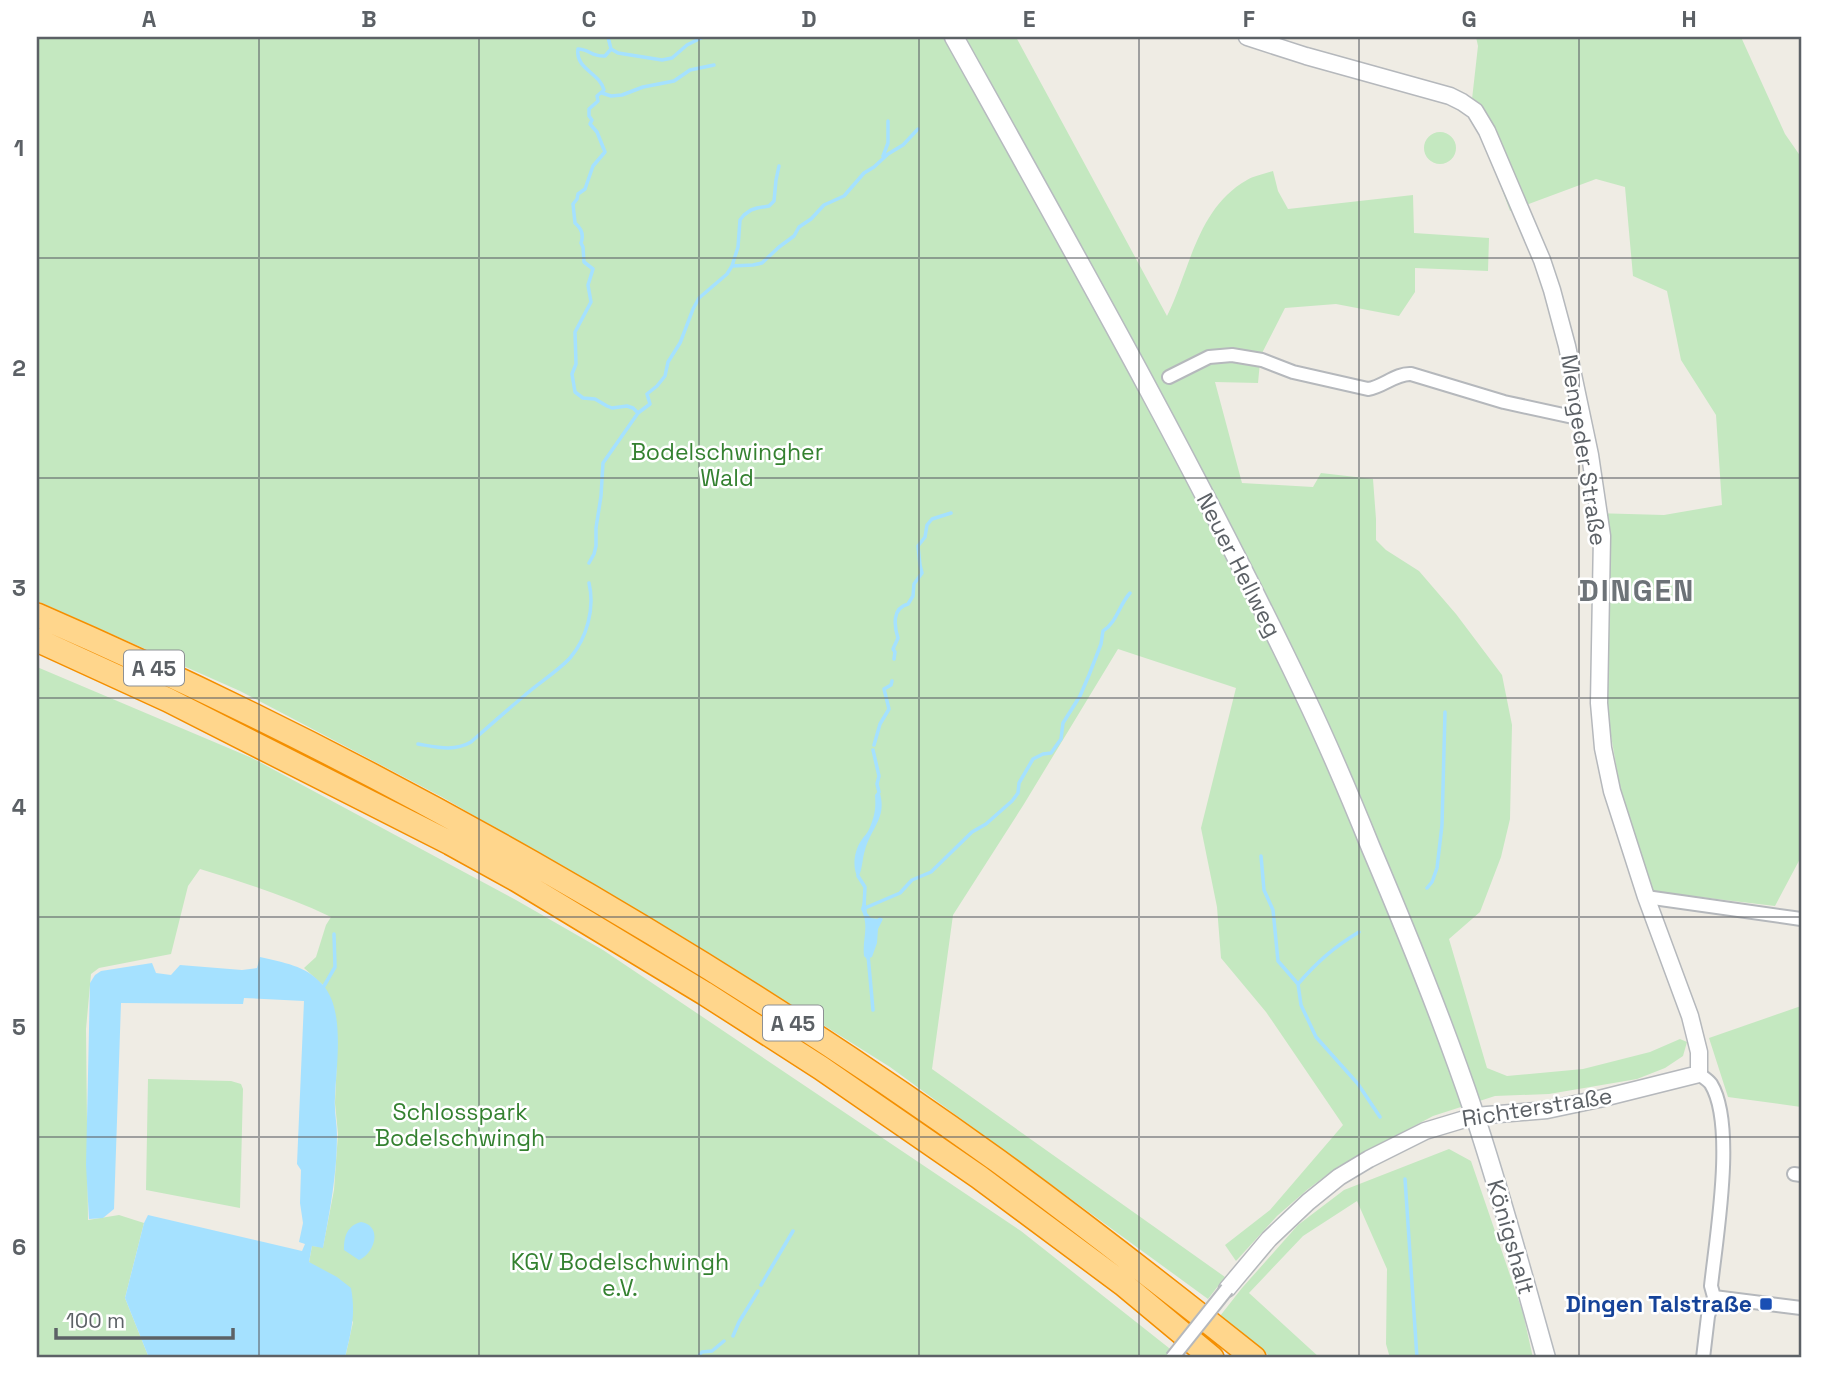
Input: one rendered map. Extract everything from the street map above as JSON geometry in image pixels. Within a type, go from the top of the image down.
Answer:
[{"type":"highway","name":"A 45","points":[[37,615],[300,739],[465,826],[654,935],[843,1055],[997,1161],[1092,1231],[1254,1358]]},
{"type":"highway","name":"A 45","points":[[37,640],[168,700],[402,818],[517,880],[704,993],[810,1060],[979,1177],[1123,1284],[1212,1358]]},
{"type":"main road","name":"Neuer Hellweg","points":[[954,37],[1152,397],[1306,696],[1397,908],[1475,1116]]},
{"type":"main road","name":"Königshalt","points":[[1475,1116],[1546,1358]]},
{"type":"street","name":"Mengeder Straße","points":[[1247,37],[1450,96],[1475,111],[1494,146],[1542,260],[1567,346],[1590,455],[1602,536],[1600,704],[1603,748],[1612,791],[1646,897],[1690,1016],[1699,1052],[1699,1074],[1710,1082],[1717,1100],[1724,1157],[1711,1286],[1714,1297],[1708,1315],[1703,1358]]},
{"type":"street","points":[[1168,377],[1209,357],[1232,355],[1262,359],[1293,372],[1368,389],[1408,373],[1530,409],[1582,419]]},
{"type":"street","points":[[1646,897],[1801,919]]},
{"type":"street","name":"Richterstraße","points":[[1172,1358],[1269,1239],[1339,1177],[1369,1159],[1449,1122],[1475,1116],[1547,1110],[1699,1074]]},
{"type":"street","points":[[1714,1297],[1801,1308]]},
{"type":"green space","name":"Bodelschwingher Wald","points":[[37,37],[1016,37],[1167,316],[1197,241],[1217,207],[1230,192],[1247,180],[1273,171],[1278,191],[1288,209],[1413,195],[1414,233],[1489,238],[1488,271],[1415,268],[1415,292],[1399,316],[1336,304],[1285,308],[1260,357],[1226,353],[1192,359],[1197,368],[1220,361],[1260,362],[1258,383],[1215,382],[1242,483],[1313,487],[1321,473],[1373,479],[1376,540],[1386,550],[1419,571],[1502,675],[1512,725],[1510,819],[1501,857],[1480,912],[1449,939],[1487,1068],[1507,1076],[1583,1069],[1650,1052],[1680,1039],[1687,1042],[1683,1056],[1665,1068],[1637,1079],[1549,1094],[1495,1096],[1433,1116],[1339,1166],[1277,1216],[1236,1261],[1225,1245],[1270,1210],[1343,1125],[1266,1012],[1221,958],[1217,907],[1201,828],[1236,688],[1118,649],[953,915],[932,1069],[1225,1277],[1208,1299],[890,1067],[680,935],[442,797],[240,691],[37,601]]},
{"type":"green space","points":[[1476,37],[1741,37],[1785,134],[1801,157],[1801,857],[1775,906],[1649,891],[1620,788],[1608,718],[1593,513],[1664,515],[1722,505],[1716,415],[1681,360],[1667,291],[1633,276],[1625,187],[1596,179],[1510,211],[1485,144],[1470,117],[1478,46]]},
{"type":"green space","points":[[1440,132],[1451,137],[1456,148],[1451,159],[1440,164],[1429,159],[1424,148],[1429,137]]},
{"type":"green space","points":[[37,667],[252,758],[516,900],[603,950],[1021,1231],[1185,1358],[345,1358],[353,1322],[309,1262],[312,1246],[323,1247],[334,1190],[338,1134],[335,1103],[337,1058],[324,986],[304,968],[316,957],[331,917],[283,897],[200,869],[188,886],[171,954],[99,968],[91,974],[86,1029],[88,1220],[119,1215],[144,1223],[125,1298],[149,1358],[37,1358]]},
{"type":"green space","points":[[1801,1006],[1801,1107],[1728,1097],[1709,1038]]},
{"type":"green space","points":[[148,1079],[231,1081],[241,1084],[240,1208],[146,1190]]},
{"type":"green space","points":[[1449,1149],[1471,1161],[1523,1313],[1533,1358],[1390,1358],[1386,1344],[1387,1269],[1357,1201],[1303,1236],[1249,1293],[1320,1358],[1272,1358],[1220,1316],[1298,1225],[1344,1190]]},
{"type":"water","points":[[879,790],[882,807],[865,850],[858,878],[854,865],[855,854],[872,823],[875,795]]},
{"type":"water","points":[[863,902],[871,918],[883,919],[872,957],[867,959],[864,956],[865,927],[861,909]]},
{"type":"water","points":[[260,957],[309,973],[322,984],[334,1008],[338,1038],[335,1103],[337,1150],[323,1248],[312,1246],[309,1262],[351,1288],[353,1315],[345,1358],[149,1358],[125,1298],[148,1215],[302,1251],[305,1244],[299,1242],[303,1223],[300,1203],[301,1170],[297,1164],[304,1001],[244,998],[243,1004],[121,1003],[114,1209],[103,1218],[89,1219],[86,1165],[90,983],[101,971],[152,963],[156,973],[171,975],[180,965],[242,970],[257,968]]},
{"type":"water","points":[[361,1222],[372,1229],[374,1240],[369,1252],[359,1260],[344,1250],[344,1245],[349,1229]]},
{"type":"waterway","points":[[608,37],[611,49],[605,56],[578,49],[580,61],[598,79],[604,90],[597,96],[598,101],[589,109],[589,116],[592,120],[590,124],[597,132],[605,152],[593,166],[585,189],[578,194],[573,204],[575,223],[582,234],[584,262],[593,269],[588,285],[591,302],[575,332],[576,364],[572,374],[575,392],[583,398],[595,399],[612,408],[627,406],[638,413]]},
{"type":"waterway","points":[[611,49],[618,53],[662,60],[672,58],[687,45],[703,37]]},
{"type":"waterway","points":[[602,93],[622,95],[643,87],[674,81],[690,70],[714,65]]},
{"type":"waterway","points":[[883,156],[888,143],[888,121]]},
{"type":"waterway","points":[[589,563],[596,546],[603,463],[638,413],[650,404],[647,394],[665,376],[668,362],[680,343],[699,298],[727,274],[732,266],[762,263],[794,236],[799,227],[824,205],[844,196],[864,173],[903,145],[918,129]]},
{"type":"waterway","points":[[732,266],[738,247],[740,220],[751,210],[769,206],[774,201],[779,166]]},
{"type":"waterway","points":[[894,659],[893,649],[898,638],[895,623],[897,613],[908,604],[913,596],[914,584],[922,573],[918,546],[932,519],[951,513]]},
{"type":"waterway","points":[[418,744],[452,748],[471,742],[565,663],[576,650],[585,632],[591,602],[589,583]]},
{"type":"waterway","points":[[865,908],[900,893],[912,880],[931,872],[972,832],[986,824],[1012,801],[1033,759],[1051,753],[1061,739],[1063,723],[1080,696],[1101,644],[1103,631],[1112,623],[1130,593]]},
{"type":"waterway","points":[[874,745],[880,724],[889,709],[884,689],[891,685],[892,681]]},
{"type":"waterway","points":[[1427,888],[1437,868],[1442,825],[1445,712]]},
{"type":"waterway","points":[[873,750],[879,776],[879,792]]},
{"type":"waterway","points":[[1261,856],[1264,890],[1273,910],[1278,961],[1298,984]]},
{"type":"waterway","points":[[858,876],[865,887],[864,907]]},
{"type":"waterway","points":[[1359,932],[1326,955],[1298,984],[1301,1005],[1316,1037],[1358,1084],[1380,1117]]},
{"type":"waterway","points":[[324,986],[335,967],[334,934]]},
{"type":"waterway","points":[[868,955],[873,1010]]},
{"type":"waterway","points":[[1405,1179],[1417,1358]]},
{"type":"waterway","points":[[761,1285],[793,1231]]},
{"type":"waterway","points":[[733,1336],[758,1291]]},
{"type":"waterway","points":[[697,1358],[702,1352],[712,1351],[724,1341]]},
{"type":"place","name":"Dingen Talstraße","points":[[1766,1304]]},
{"type":"district","name":"DINGEN","points":[[1637,590]]},
{"type":"park label","name":"Schlosspark Bodelschwingh","points":[[460,1125]]},
{"type":"park label","name":"KGV Bodelschwingh e.V.","points":[[620,1275]]}]
